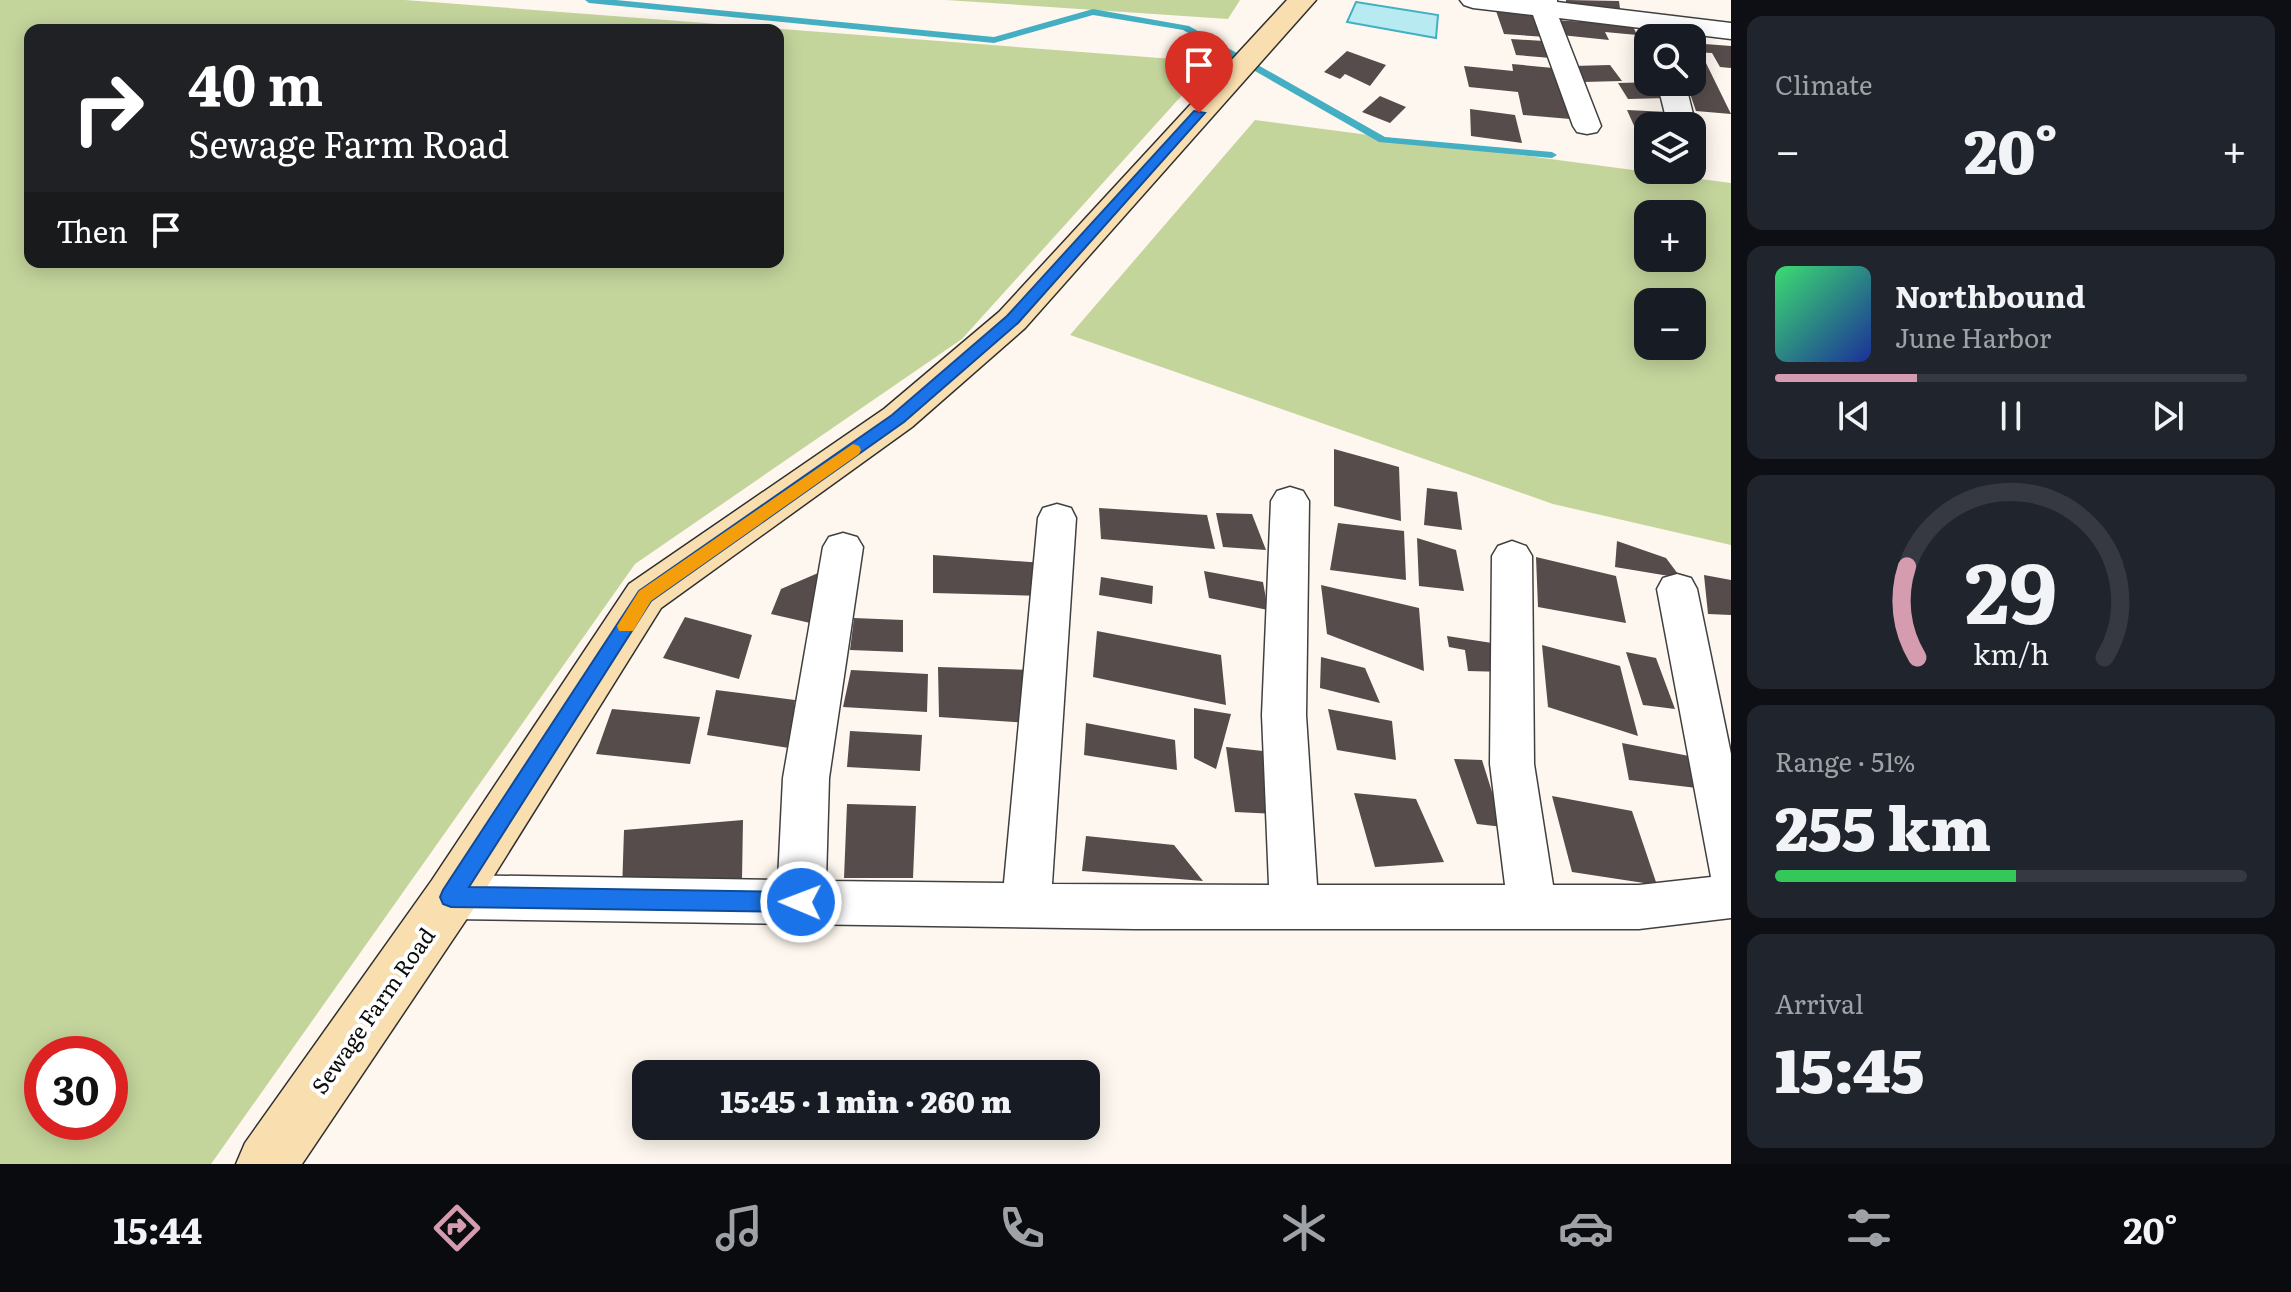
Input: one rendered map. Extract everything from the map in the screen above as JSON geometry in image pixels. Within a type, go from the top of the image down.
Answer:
[{"type":"main road","name":"Sewage Farm Road","points":[[266,1164],[451,897],[645,596],[898,418],[1012,320],[1302,0]]},
{"type":"street","points":[[1473,0],[1544,5],[1634,25]]},
{"type":"street","points":[[1544,5],[1587,126]]},
{"type":"street","points":[[1706,31],[1731,31]]},
{"type":"street","points":[[1290,501],[1284,715],[1294,907]]},
{"type":"street","points":[[1026,905],[1057,518]]},
{"type":"street","points":[[801,902],[806,778],[843,547]]},
{"type":"street","points":[[1512,556],[1512,764],[1532,907]]},
{"type":"street","points":[[1677,589],[1731,869]]},
{"type":"street","points":[[451,897],[1026,905],[1639,907],[1731,896]]},
{"type":"green space","points":[[0,0],[405,0],[717,24],[24,24],[24,268],[784,268],[784,29],[1212,62],[962,339],[635,564],[211,1164],[0,1164]]},
{"type":"green space","points":[[946,0],[1240,0],[1228,19]]},
{"type":"green space","points":[[1255,120],[1634,170],[1634,184],[1706,184],[1706,180],[1731,183],[1731,545],[1553,504],[1070,335]]},
{"type":"water","points":[[1356,2],[1438,15],[1436,38],[1347,22]]},
{"type":"building","points":[[1566,0],[1619,1],[1621,16],[1566,9]]},
{"type":"building","points":[[1495,8],[1535,12],[1546,37],[1504,34]]},
{"type":"building","points":[[1599,19],[1631,22],[1634,35],[1605,32],[1609,40],[1561,35],[1555,20],[1601,23]]},
{"type":"building","points":[[1511,39],[1544,41],[1551,58],[1516,55]]},
{"type":"building","points":[[1706,44],[1731,46],[1731,68],[1720,67],[1712,53],[1706,53]]},
{"type":"building","points":[[1347,51],[1386,65],[1370,86],[1345,74],[1340,79],[1324,72]]},
{"type":"building","points":[[1706,63],[1731,114],[1696,111],[1691,96],[1706,96]]},
{"type":"building","points":[[1512,64],[1553,68],[1570,119],[1523,115],[1518,92],[1469,87],[1464,66],[1513,71]]},
{"type":"building","points":[[1610,65],[1622,81],[1583,82],[1573,66]]},
{"type":"building","points":[[1618,83],[1634,83],[1634,96],[1668,98],[1628,99]]},
{"type":"building","points":[[1380,96],[1406,107],[1390,123],[1362,112]]},
{"type":"building","points":[[1470,109],[1515,115],[1522,143],[1471,136]]},
{"type":"building","points":[[1627,110],[1668,112],[1634,112],[1634,126]]},
{"type":"building","points":[[1334,449],[1399,467],[1401,521],[1334,506]]},
{"type":"building","points":[[1427,488],[1457,492],[1462,530],[1424,525]]},
{"type":"building","points":[[1099,508],[1207,515],[1215,549],[1101,539]]},
{"type":"building","points":[[1216,513],[1252,514],[1266,550],[1223,547]]},
{"type":"building","points":[[1338,523],[1404,531],[1406,580],[1330,570]]},
{"type":"building","points":[[1417,538],[1456,550],[1464,591],[1419,586]]},
{"type":"building","points":[[1617,541],[1666,558],[1681,578],[1615,567]]},
{"type":"building","points":[[933,555],[1044,563],[1044,596],[933,593]]},
{"type":"building","points":[[1536,557],[1616,576],[1626,623],[1538,607]]},
{"type":"building","points":[[832,567],[819,625],[771,614],[781,589]]},
{"type":"building","points":[[1204,571],[1263,582],[1268,610],[1209,598]]},
{"type":"building","points":[[1704,575],[1731,580],[1731,615],[1708,614]]},
{"type":"building","points":[[1101,577],[1153,586],[1152,604],[1099,595]]},
{"type":"building","points":[[1321,585],[1419,608],[1424,671],[1327,634]]},
{"type":"building","points":[[685,617],[752,635],[739,679],[663,658]]},
{"type":"building","points":[[854,618],[903,620],[903,652],[850,650]]},
{"type":"building","points":[[1097,631],[1221,655],[1226,705],[1093,677]]},
{"type":"building","points":[[1447,636],[1492,643],[1505,672],[1468,671],[1465,650],[1449,647]]},
{"type":"building","points":[[1542,645],[1620,666],[1638,736],[1548,707]]},
{"type":"building","points":[[1626,652],[1656,658],[1675,709],[1643,705]]},
{"type":"building","points":[[1321,657],[1365,668],[1380,703],[1320,688]]},
{"type":"building","points":[[938,667],[1034,670],[1031,723],[939,717]]},
{"type":"building","points":[[851,670],[928,674],[927,712],[843,707]]},
{"type":"building","points":[[716,690],[795,700],[789,748],[707,735]]},
{"type":"building","points":[[1194,708],[1231,714],[1216,769],[1194,758]]},
{"type":"building","points":[[612,709],[700,717],[690,764],[596,754]]},
{"type":"building","points":[[1328,709],[1392,721],[1396,760],[1337,750]]},
{"type":"building","points":[[1086,723],[1175,740],[1177,770],[1084,755]]},
{"type":"building","points":[[850,731],[922,735],[920,771],[847,767]]},
{"type":"building","points":[[1622,743],[1689,756],[1697,788],[1629,780]]},
{"type":"building","points":[[1226,747],[1272,752],[1278,814],[1235,812]]},
{"type":"building","points":[[1454,759],[1482,760],[1503,827],[1477,824]]},
{"type":"building","points":[[1354,793],[1416,799],[1444,862],[1375,867]]},
{"type":"building","points":[[1552,796],[1632,811],[1657,885],[1572,872]]},
{"type":"building","points":[[847,804],[916,806],[913,878],[844,878]]},
{"type":"building","points":[[743,820],[742,879],[622,891],[624,830]]},
{"type":"building","points":[[1086,836],[1174,845],[1203,881],[1082,871]]},
{"type":"waterway","points":[[589,0],[994,40],[1093,12],[1186,28],[1383,140],[1552,155]]},
{"type":"slow traffic","points":[[626,626],[645,596],[853,450]]},
{"type":"route","points":[[801,902],[451,897],[645,596],[898,418],[1012,320],[1199,113]]}]
